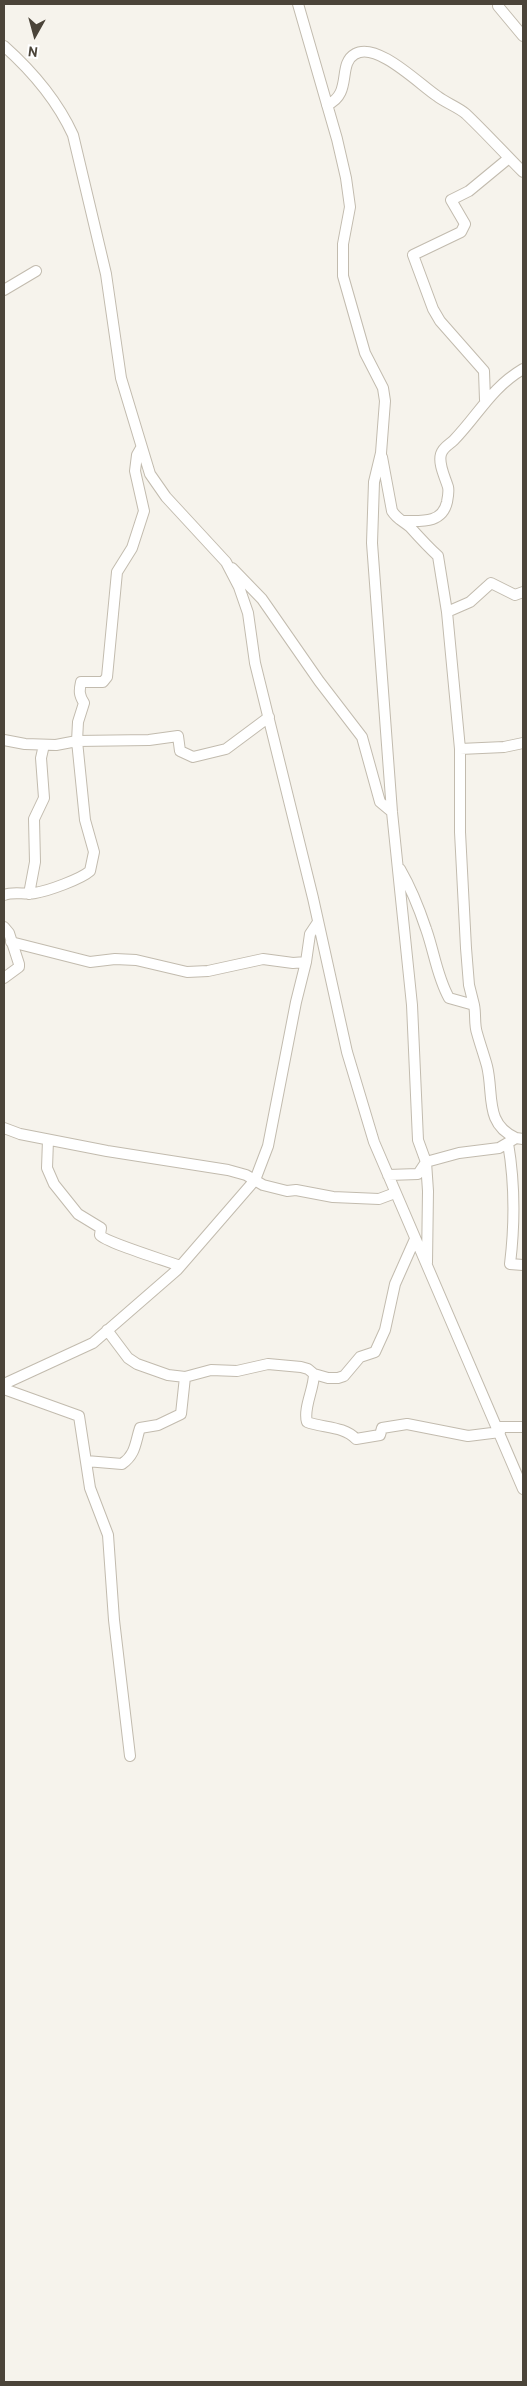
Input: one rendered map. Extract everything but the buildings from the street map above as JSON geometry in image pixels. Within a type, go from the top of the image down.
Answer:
[{"type":"street","points":[[298,4],[346,178],[350,207],[343,244],[343,276],[365,354],[383,388],[385,401],[381,453],[374,482],[372,542],[392,812],[412,1005],[418,1140],[426,1162],[427,1266]]},
{"type":"street","points":[[498,6],[523,36]]},
{"type":"street","points":[[4,46],[26,66],[40,83],[65,117],[73,135],[106,274],[121,378],[150,474],[166,498],[262,599],[318,682],[362,737],[380,802],[392,812]]},
{"type":"street","points":[[327,105],[334,102],[340,94],[348,63],[352,56],[356,53],[373,53],[393,63],[436,96],[465,113],[523,172]]},
{"type":"street","points":[[485,400],[484,371],[447,330],[437,315],[413,255],[461,232],[465,224],[451,200],[469,191],[509,158]]},
{"type":"street","points":[[4,290],[36,271]]},
{"type":"street","points":[[381,453],[392,511],[397,519],[403,521],[434,520],[446,506],[449,488],[443,477],[440,456],[443,450],[454,440],[485,400],[500,385],[523,368]]},
{"type":"street","points":[[4,895],[29,894],[64,884],[90,871],[94,852],[85,820],[77,740],[78,722],[84,703],[79,696],[81,682],[105,682],[117,572],[132,548],[144,511],[135,471],[137,455],[141,448]]},
{"type":"street","points":[[403,521],[421,542],[438,556],[447,612],[460,750],[460,832],[469,985],[474,1005],[476,1030],[488,1068],[491,1105],[496,1121],[506,1134],[516,1140]]},
{"type":"street","points":[[226,562],[239,587],[248,614],[255,663],[357,1088],[374,1142],[499,1429],[523,1489]]},
{"type":"street","points":[[447,612],[470,602],[491,583],[515,595],[523,592]]},
{"type":"street","points":[[4,740],[44,745],[77,740],[149,740],[178,736],[180,751],[193,758],[226,749],[269,717]]},
{"type":"street","points":[[460,750],[504,747],[523,743]]},
{"type":"street","points":[[29,894],[35,862],[34,819],[44,798],[42,758],[44,745]]},
{"type":"street","points":[[398,866],[412,890],[443,989],[449,998],[474,1005]]},
{"type":"street","points":[[4,1384],[93,1343],[180,1266],[255,1180],[268,1146],[296,1002],[306,962],[310,934],[318,922]]},
{"type":"street","points":[[4,927],[9,933],[10,942],[19,968],[4,978]]},
{"type":"street","points":[[10,942],[90,962],[115,959],[136,960],[187,972],[208,971],[263,959],[293,963],[306,962]]},
{"type":"street","points":[[4,1128],[48,1140],[228,1170],[263,1185],[286,1192],[296,1190],[351,1198],[379,1199],[395,1193]]},
{"type":"street","points":[[48,1140],[47,1168],[54,1184],[78,1214],[101,1228],[100,1236],[104,1240],[127,1246],[180,1266]]},
{"type":"street","points":[[388,1175],[418,1174],[426,1162],[459,1153],[499,1148],[516,1140]]},
{"type":"street","points":[[516,1140],[514,1224],[510,1264],[523,1265]]},
{"type":"street","points":[[107,1330],[128,1358],[136,1364],[168,1375],[185,1377],[211,1370],[237,1371],[268,1364],[301,1367],[308,1369],[314,1374],[328,1378],[338,1378],[344,1376],[360,1357],[375,1352],[384,1330],[395,1284],[415,1239]]},
{"type":"street","points":[[314,1374],[314,1385],[305,1415],[307,1422],[330,1426],[352,1435],[356,1439],[380,1436],[382,1428],[395,1428],[408,1424],[468,1436],[523,1426]]},
{"type":"street","points":[[86,1462],[122,1464],[127,1461],[136,1447],[140,1428],[158,1425],[181,1414],[185,1377]]},
{"type":"street","points":[[4,1389],[79,1416],[90,1488],[108,1535],[114,1620],[130,1756]]}]
